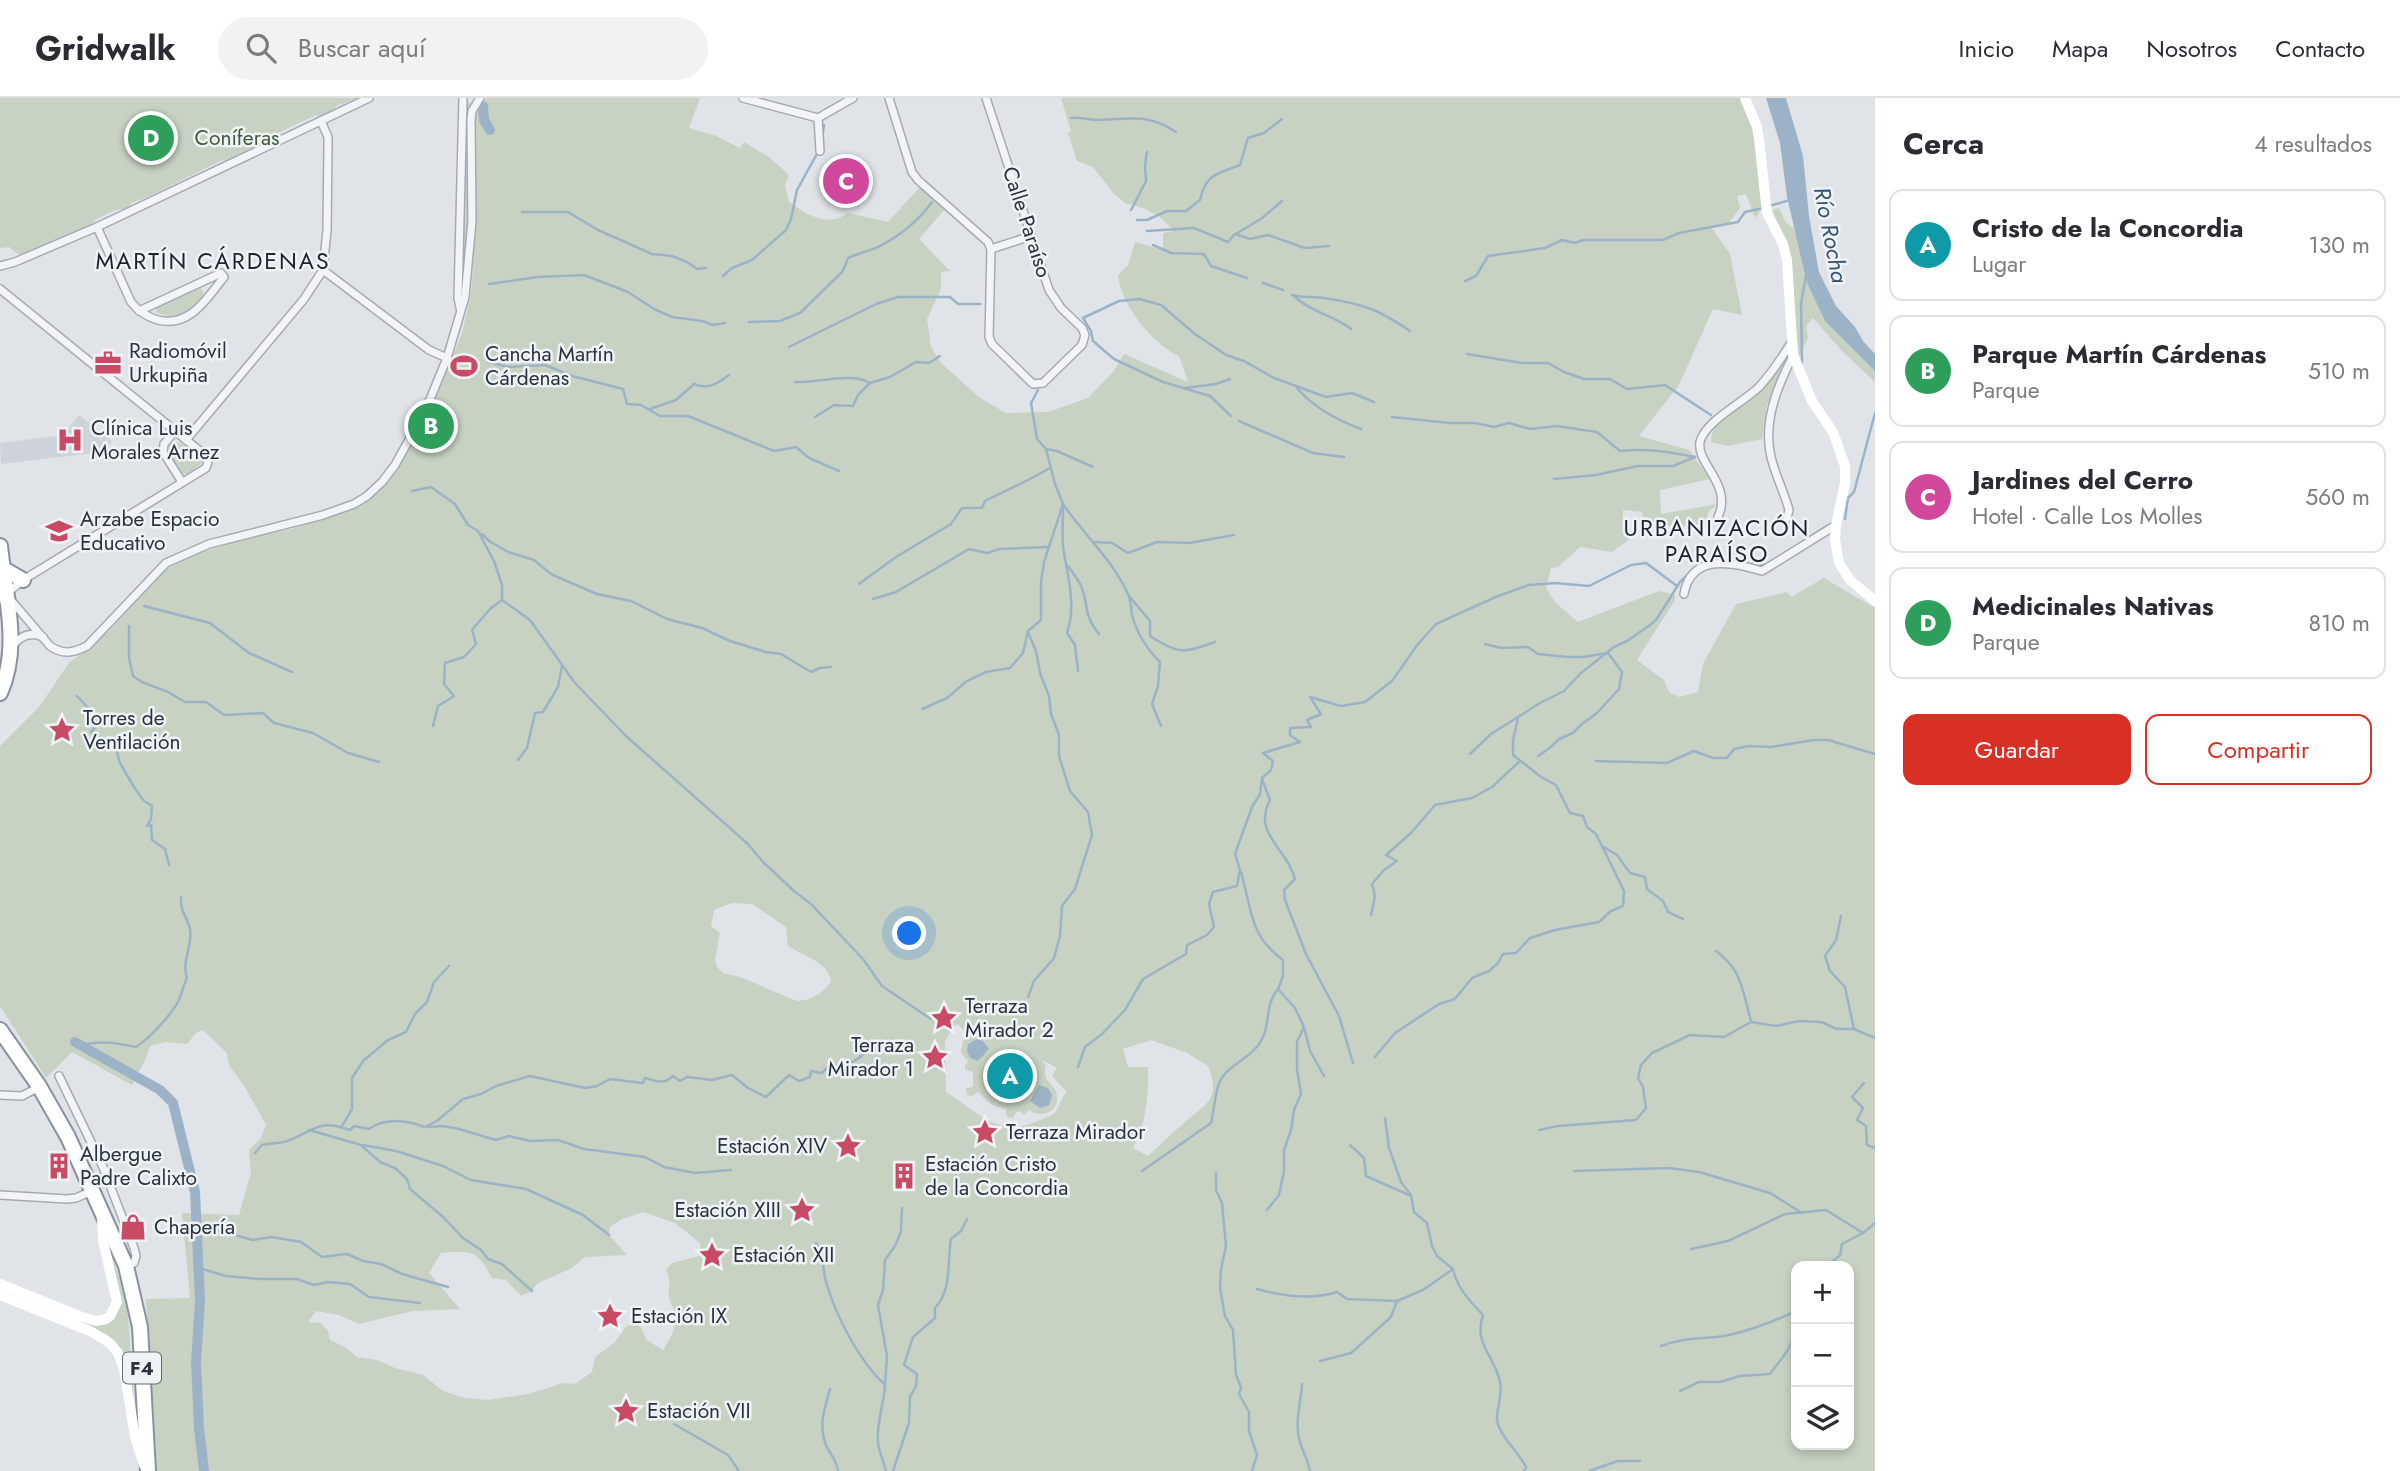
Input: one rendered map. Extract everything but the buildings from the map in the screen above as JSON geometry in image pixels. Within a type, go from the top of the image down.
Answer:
[{"type":"highway","points":[[0,546],[2,595],[11,648],[9,666],[0,693]]},
{"type":"highway","points":[[2,568],[23,580]]},
{"type":"highway","name":"F4","points":[[0,1030],[39,1086],[68,1137],[126,1266],[140,1327],[147,1471]]},
{"type":"street","points":[[0,266],[97,227],[369,98]]},
{"type":"street","points":[[460,309],[458,298],[463,98]]},
{"type":"street","points":[[0,289],[206,456],[208,462],[206,468],[2,595],[58,652],[67,653],[87,646],[166,563],[209,544],[323,515],[354,504],[382,482],[408,444],[426,409],[447,358],[460,309],[466,297],[472,221],[471,120],[472,111],[480,98]]},
{"type":"street","points":[[743,98],[818,118],[853,98]]},
{"type":"street","points":[[889,98],[912,172],[918,180],[988,243],[991,249],[1031,236]]},
{"type":"street","name":"Calle Paraíso","points":[[986,98],[1049,290],[1085,335],[1082,345],[1043,383],[1033,384],[992,344],[989,337],[991,249]]},
{"type":"street","points":[[1745,98],[1757,127],[1767,213],[1783,244],[1787,260],[1793,355],[1812,401],[1833,432],[1845,466],[1845,482],[1835,539],[1839,563],[1851,581],[1875,601]]},
{"type":"street","points":[[818,118],[820,151]]},
{"type":"street","points":[[186,440],[304,299],[323,270],[327,230],[328,137],[321,121]]},
{"type":"street","points":[[97,227],[129,297],[139,310],[161,320],[171,321],[187,317],[199,308],[224,276],[221,273],[139,310]]},
{"type":"street","points":[[323,270],[429,350],[447,358]]},
{"type":"street","points":[[1718,517],[1723,507],[1720,493],[1715,477],[1700,451],[1700,442],[1705,431],[1756,390],[1792,343]]},
{"type":"street","points":[[1787,518],[1788,510],[1770,453],[1768,435],[1773,404],[1793,355]]},
{"type":"street","points":[[175,431],[164,444],[163,452],[183,482]]},
{"type":"street","points":[[1684,593],[1692,574],[1701,566],[1726,564],[1762,571],[1836,525]]},
{"type":"street","points":[[11,648],[25,634],[43,637]]},
{"type":"street","points":[[59,1076],[103,1167],[134,1248],[134,1262],[126,1266]]},
{"type":"street","points":[[0,1096],[22,1096],[39,1086]]},
{"type":"street","points":[[68,1137],[82,1124]]},
{"type":"street","points":[[0,1195],[67,1199],[76,1198],[92,1190]]},
{"type":"street","points":[[0,1284],[96,1321],[110,1316],[117,1302],[103,1241],[101,1208]]},
{"type":"street","points":[[0,1295],[90,1331],[110,1343],[124,1368],[135,1437],[147,1471]]},
{"type":"shaded area","name":"Clínica Luis Morales Arnez","points":[[79,415],[112,441],[102,452],[1,464],[0,443],[63,435]]},
{"type":"green space","name":"Coníferas","points":[[0,98],[358,98],[336,106],[334,112],[319,117],[316,115],[261,141],[256,148],[229,162],[222,160],[131,203],[129,208],[115,210],[81,231],[28,254],[18,254],[9,247],[0,248]]},
{"type":"green space","points":[[487,98],[700,98],[689,128],[716,136],[740,148],[744,142],[769,157],[789,175],[785,185],[789,202],[811,215],[826,220],[848,213],[888,222],[920,187],[945,209],[919,239],[950,271],[941,272],[941,289],[927,319],[931,347],[941,363],[980,398],[1006,413],[1048,412],[1088,398],[1113,372],[1124,354],[1188,382],[1179,356],[1158,342],[1132,311],[1120,287],[1118,275],[1128,265],[1135,242],[1163,250],[1163,233],[1174,231],[1160,217],[1125,203],[1114,194],[1093,167],[1077,161],[1061,98],[1741,98],[1756,132],[1763,207],[1755,218],[1746,194],[1737,196],[1740,208],[1728,224],[1712,228],[1730,254],[1742,315],[1713,309],[1679,385],[1639,436],[1689,450],[1710,479],[1660,490],[1661,514],[1717,504],[1708,513],[1705,527],[1645,525],[1642,512],[1623,510],[1623,527],[1630,539],[1612,552],[1580,547],[1558,567],[1551,568],[1546,588],[1556,603],[1578,622],[1659,591],[1675,595],[1675,600],[1637,660],[1664,680],[1669,692],[1679,697],[1698,692],[1703,664],[1736,604],[1787,592],[1791,597],[1824,578],[1875,608],[1875,1471],[157,1471],[146,1299],[190,1298],[182,1213],[239,1215],[251,1172],[249,1150],[261,1138],[266,1125],[229,1065],[227,1053],[203,1030],[196,1033],[187,1044],[166,1042],[150,1046],[132,1085],[72,1052],[46,1078],[0,1006],[0,746],[39,707],[69,663],[110,630],[163,571],[191,556],[236,541],[291,529],[364,504],[381,490],[398,469],[427,419],[462,333],[471,294],[476,204],[475,115]],"holes":[[[732,903],[752,904],[786,927],[788,946],[826,969],[831,982],[825,989],[807,999],[797,1001],[740,977],[723,973],[715,960],[720,933],[711,926],[714,910]],[[957,1024],[969,1035],[963,1041],[961,1052],[968,1062],[965,1070],[973,1072],[973,1087],[966,1088],[967,1095],[972,1096],[978,1092],[992,1105],[1006,1109],[1009,1118],[1020,1111],[1024,1115],[1029,1110],[1044,1114],[1055,1106],[1057,1096],[1045,1076],[1046,1066],[1042,1060],[1057,1068],[1052,1076],[1067,1092],[1054,1114],[1022,1126],[1001,1125],[991,1122],[946,1092],[945,1041]],[[1151,1040],[1187,1053],[1208,1066],[1213,1085],[1206,1104],[1148,1156],[1133,1148],[1146,1109],[1148,1067],[1128,1067],[1123,1049]],[[643,1212],[675,1223],[700,1243],[701,1252],[699,1256],[672,1263],[666,1270],[669,1297],[676,1318],[673,1332],[663,1350],[647,1340],[638,1322],[626,1327],[614,1343],[595,1357],[592,1372],[575,1384],[564,1383],[528,1394],[488,1400],[465,1398],[443,1391],[423,1375],[377,1360],[357,1357],[330,1340],[328,1331],[321,1323],[308,1322],[316,1311],[339,1315],[359,1324],[412,1311],[460,1309],[429,1273],[441,1253],[472,1254],[482,1262],[492,1278],[506,1280],[521,1296],[532,1291],[538,1283],[572,1268],[585,1257],[627,1255],[609,1235],[610,1227],[620,1220]]]},
{"type":"green space","points":[[465,102],[472,103],[468,116],[468,244],[461,298]]},
{"type":"green space","points":[[1779,208],[1799,241],[1807,283],[1825,321],[1875,371],[1875,382],[1841,350],[1813,318],[1806,326],[1808,338],[1799,357],[1795,321],[1773,210]]},
{"type":"green space","points":[[197,288],[202,289],[203,295],[194,306],[182,314],[170,316],[156,312],[156,307]]},
{"type":"green space","points":[[1784,364],[1767,405],[1762,439],[1728,446],[1711,442],[1712,434],[1721,419],[1762,389]]},
{"type":"green space","points":[[175,441],[186,446],[202,462],[188,474],[183,474],[167,452],[170,443]]},
{"type":"green space","points":[[108,1245],[128,1316],[136,1425],[109,1336],[0,1291],[0,1288],[87,1321],[113,1318]]},
{"type":"water","name":"Río Rocha","points":[[1766,98],[1786,98],[1803,156],[1809,216],[1819,272],[1836,306],[1875,354],[1875,371],[1825,321],[1807,283],[1787,197],[1780,143]]},
{"type":"water","points":[[977,1039],[983,1041],[989,1049],[978,1061],[970,1058],[967,1051],[968,1044]]},
{"type":"water","points":[[1039,1085],[1048,1088],[1052,1095],[1049,1105],[1040,1108],[1030,1101]]},
{"type":"waterway","points":[[483,106],[484,120],[490,130]]},
{"type":"waterway","points":[[1071,118],[1148,120],[1176,132]]},
{"type":"waterway","points":[[1137,220],[1147,220],[1167,211],[1186,211],[1200,200],[1209,179],[1240,165],[1248,138],[1264,133],[1282,119]]},
{"type":"waterway","points":[[822,138],[824,125]]},
{"type":"waterway","points":[[723,276],[732,268],[752,260],[786,230],[797,190],[818,152]]},
{"type":"waterway","points":[[1131,210],[1146,181],[1147,152]]},
{"type":"waterway","points":[[1769,206],[1790,200]]},
{"type":"waterway","points":[[1236,234],[1262,218],[1282,201]]},
{"type":"waterway","points":[[749,322],[780,321],[800,313],[843,271],[848,258],[876,248],[895,237],[915,221],[932,202]]},
{"type":"waterway","points":[[1465,281],[1476,276],[1488,256],[1545,248],[1562,240],[1575,243],[1583,240],[1663,240],[1679,233],[1738,222],[1745,212],[1763,208]]},
{"type":"waterway","points":[[522,212],[568,212],[598,230],[652,254],[672,256],[697,269],[706,268]]},
{"type":"waterway","points":[[1147,231],[1194,228],[1228,242],[1235,234],[1250,239],[1268,235],[1305,248],[1329,246]]},
{"type":"waterway","points":[[1153,245],[1171,253],[1204,254],[1211,266],[1247,278]]},
{"type":"waterway","points":[[489,284],[538,277],[584,275],[628,292],[672,317],[713,325],[725,323]]},
{"type":"waterway","points":[[1802,362],[1801,304],[1806,275]]},
{"type":"waterway","points":[[1263,283],[1283,290]]},
{"type":"waterway","points":[[1292,295],[1360,305],[1389,317],[1410,331]]},
{"type":"waterway","points":[[1294,296],[1307,306],[1351,329]]},
{"type":"waterway","points":[[789,347],[876,304],[898,297],[950,297],[958,304],[980,304]]},
{"type":"waterway","points":[[1231,416],[1210,396],[1163,382],[1114,359],[1093,341],[1091,331],[1083,318],[1119,301],[1139,299],[1161,305],[1195,334],[1226,355],[1244,361],[1274,378],[1326,397],[1352,393],[1374,402]]},
{"type":"waterway","points":[[1467,354],[1522,363],[1548,363],[1584,379],[1610,379],[1627,389],[1665,385],[1711,415]]},
{"type":"waterway","points":[[795,382],[854,378],[870,383],[890,377],[916,362],[929,363],[940,356]]},
{"type":"waterway","points":[[488,362],[508,367],[545,365],[572,376],[623,389],[627,404],[641,405],[660,416],[688,416],[774,451],[796,447],[809,458],[839,471]]},
{"type":"waterway","points":[[650,409],[676,400],[694,384],[712,385],[729,375]]},
{"type":"waterway","points":[[1185,388],[1216,384],[1230,379]]},
{"type":"waterway","points":[[815,417],[834,405],[853,406],[858,395],[870,383]]},
{"type":"waterway","points":[[1297,388],[1326,413],[1361,429]]},
{"type":"waterway","points":[[922,709],[947,698],[967,681],[986,672],[1010,668],[1023,653],[1028,631],[1041,620],[1044,562],[1063,504],[1046,449],[1037,439],[1031,403],[1038,390]]},
{"type":"waterway","points":[[1845,519],[1848,498],[1854,492],[1875,413]]},
{"type":"waterway","points":[[1392,417],[1475,423],[1494,427],[1509,423],[1530,429],[1557,426],[1597,432],[1620,451],[1649,450],[1695,457]]},
{"type":"waterway","points":[[1239,421],[1313,453],[1344,457]]},
{"type":"waterway","points":[[1046,449],[1093,467]]},
{"type":"waterway","points":[[1554,479],[1596,475],[1638,466],[1673,466],[1695,457]]},
{"type":"waterway","points":[[859,584],[896,557],[951,524],[962,508],[982,508],[985,501],[1050,468]]},
{"type":"waterway","points":[[412,491],[431,487],[455,504],[468,525],[478,531],[494,561],[502,585],[502,600],[530,620],[575,683],[626,736],[811,904],[863,959],[882,986],[931,1019]]},
{"type":"waterway","points":[[1063,504],[1121,581],[1129,596],[1132,615],[1140,635],[1160,662],[1158,686],[1152,704],[1161,726]]},
{"type":"waterway","points":[[1063,507],[1063,546],[1071,600],[1067,633],[1075,645],[1078,671]]},
{"type":"waterway","points":[[1799,544],[1828,525]]},
{"type":"waterway","points":[[482,534],[508,552],[534,560],[551,574],[597,594],[631,601],[667,619],[702,628],[730,641],[781,654],[811,672],[831,667]]},
{"type":"waterway","points":[[1095,542],[1112,543],[1128,553],[1157,542],[1189,543],[1234,535]]},
{"type":"waterway","points":[[873,599],[896,592],[969,549],[987,553],[999,549],[1047,547]]},
{"type":"waterway","points":[[1470,754],[1491,734],[1564,691],[1581,673],[1614,647],[1650,625],[1680,582],[1695,568],[1714,560],[1739,562]]},
{"type":"waterway","points":[[1078,1067],[1085,1047],[1125,1010],[1143,979],[1186,954],[1187,945],[1207,935],[1214,927],[1209,904],[1213,892],[1237,886],[1240,870],[1235,854],[1252,807],[1260,794],[1262,778],[1271,770],[1273,761],[1263,753],[1300,742],[1290,735],[1290,728],[1311,727],[1307,720],[1321,714],[1310,697],[1341,706],[1365,702],[1392,681],[1436,624],[1529,585],[1555,583],[1589,586],[1631,565],[1646,563],[1677,586]]},
{"type":"waterway","points":[[1749,564],[1767,565]]},
{"type":"waterway","points":[[1068,566],[1081,586],[1088,615],[1099,634]]},
{"type":"waterway","points":[[1130,597],[1150,621],[1150,636],[1168,646],[1188,650],[1215,642]]},
{"type":"waterway","points":[[433,726],[438,706],[454,696],[444,684],[445,663],[464,657],[476,644],[472,630],[490,609],[502,600]]},
{"type":"waterway","points":[[144,606],[210,623],[249,653],[292,672]]},
{"type":"waterway","points":[[129,626],[129,658],[133,676],[142,682],[185,702],[206,702],[224,715],[263,713],[274,723],[313,733],[348,753],[379,762]]},
{"type":"waterway","points":[[1028,632],[1049,696],[1051,714],[1059,735],[1059,756],[1070,791],[1088,812],[1092,835],[1075,889],[1062,906],[1060,936],[1054,958],[1034,981],[1028,997]]},
{"type":"waterway","points":[[1485,644],[1501,648],[1528,647],[1538,654],[1567,657],[1608,653],[1622,672],[1619,689],[1597,713],[1538,756]]},
{"type":"waterway","points":[[518,760],[527,748],[535,713],[543,712],[558,687],[562,666]]},
{"type":"waterway","points":[[77,696],[88,708]]},
{"type":"waterway","points":[[93,713],[98,724],[91,732],[116,749],[120,763],[134,787],[144,801],[152,806],[151,819],[147,826],[151,825],[152,840],[165,849],[169,865]]},
{"type":"waterway","points":[[1518,718],[1513,755],[1556,785],[1570,813],[1583,816],[1587,827],[1596,834],[1602,846],[1617,855],[1630,873],[1645,877],[1647,889],[1663,901],[1668,912],[1683,919]]},
{"type":"waterway","points":[[1596,761],[1667,763],[1694,751],[1713,758],[1727,758],[1734,749],[1749,746],[1771,747],[1814,740],[1828,740],[1875,754]]},
{"type":"waterway","points":[[1371,915],[1375,896],[1372,884],[1384,870],[1397,861],[1386,855],[1411,833],[1435,805],[1472,798],[1492,787],[1520,761]]},
{"type":"waterway","points":[[1262,779],[1270,800],[1265,822],[1268,832],[1295,879],[1284,890],[1285,900],[1306,954],[1339,1016],[1353,1063]]},
{"type":"waterway","points":[[1375,1057],[1395,1033],[1439,1004],[1455,999],[1472,978],[1489,971],[1503,954],[1516,953],[1530,938],[1555,930],[1599,922],[1611,911],[1623,906],[1624,891],[1602,846]]},
{"type":"waterway","points":[[1241,872],[1253,921],[1264,941],[1283,960],[1283,976],[1278,989],[1295,1008],[1304,1027],[1310,1051],[1324,1076]]},
{"type":"waterway","points":[[81,1045],[109,1043],[136,1047],[176,1006],[187,978],[185,966],[190,935],[181,897]]},
{"type":"waterway","points":[[1841,916],[1836,940],[1825,956],[1830,971],[1845,987],[1854,1029]]},
{"type":"waterway","points":[[1716,951],[1737,974],[1751,1021]]},
{"type":"waterway","points":[[342,1126],[352,1109],[352,1078],[363,1061],[388,1040],[406,1032],[415,1014],[427,1002],[434,982],[449,966]]},
{"type":"waterway","points":[[1142,1171],[1211,1123],[1220,1081],[1228,1070],[1258,1046],[1265,1033],[1271,1002],[1278,989]]},
{"type":"waterway","points":[[1539,1130],[1636,1120],[1646,1108],[1643,1087],[1638,1078],[1641,1065],[1652,1053],[1690,1035],[1724,1037],[1751,1022],[1776,1026],[1799,1021],[1821,1022],[1837,1029],[1854,1029],[1875,1038]]},
{"type":"waterway","points":[[1267,1210],[1279,1195],[1284,1171],[1284,1150],[1301,1094],[1297,1042],[1304,1027]]},
{"type":"waterway","points":[[75,1042],[160,1090],[173,1103],[195,1192],[200,1301],[196,1362],[204,1471]]},
{"type":"waterway","points":[[255,1153],[262,1145],[287,1141],[324,1125],[350,1130],[354,1126],[369,1129],[396,1121],[425,1127],[437,1121],[463,1099],[530,1076],[585,1088],[597,1086],[610,1079],[643,1083],[645,1078],[660,1082],[673,1076],[680,1081],[687,1077],[712,1080],[732,1075],[748,1088],[766,1097],[789,1075],[799,1081],[810,1077],[811,1071],[822,1073],[831,1064],[840,1066],[845,1062],[853,1062],[874,1047]]},
{"type":"waterway","points":[[1864,1083],[1852,1097],[1863,1108],[1857,1120],[1866,1126],[1867,1145],[1875,1148]]},
{"type":"waterway","points":[[1385,1118],[1389,1148],[1401,1182],[1411,1195],[1414,1212],[1427,1223],[1437,1256],[1453,1269],[1468,1299],[1483,1315],[1483,1342],[1500,1382],[1497,1420],[1501,1432],[1526,1467],[1524,1471]]},
{"type":"waterway","points":[[428,1127],[459,1129],[496,1140],[509,1136],[530,1141],[558,1140],[584,1149],[645,1157],[664,1167],[695,1173],[731,1170]]},
{"type":"waterway","points":[[309,1130],[361,1145],[380,1162],[395,1168],[407,1179],[410,1189],[463,1238],[481,1250],[488,1259],[502,1264],[532,1291]]},
{"type":"waterway","points":[[363,1145],[396,1151],[443,1166],[471,1180],[526,1189],[583,1215],[609,1235]]},
{"type":"waterway","points":[[1350,1145],[1364,1158],[1366,1176],[1409,1195]]},
{"type":"waterway","points":[[1574,1171],[1669,1168],[1699,1172],[1770,1193],[1802,1213]]},
{"type":"waterway","points":[[1216,1173],[1216,1190],[1222,1203],[1226,1246],[1220,1288],[1225,1316],[1233,1330],[1236,1375],[1241,1387],[1239,1394],[1249,1412],[1249,1431],[1257,1455],[1252,1471]]},
{"type":"waterway","points":[[885,1384],[887,1356],[878,1305],[883,1290],[885,1260],[901,1232],[902,1208]]},
{"type":"waterway","points":[[1691,1249],[1728,1241],[1785,1214],[1826,1210],[1863,1233],[1875,1223]]},
{"type":"waterway","points":[[893,1471],[909,1423],[910,1397],[916,1386],[917,1374],[904,1365],[913,1337],[935,1318],[935,1308],[946,1285],[951,1239],[961,1231],[967,1219]]},
{"type":"waterway","points":[[198,1234],[220,1231],[253,1240],[272,1237],[301,1242],[322,1257],[347,1254],[448,1287]]},
{"type":"waterway","points":[[1833,1261],[1840,1255],[1842,1244],[1863,1233]]},
{"type":"waterway","points":[[816,1243],[821,1253],[827,1285],[843,1325],[858,1352],[885,1385],[878,1436],[886,1471]]},
{"type":"waterway","points":[[199,1268],[226,1276],[297,1279],[314,1285],[328,1282],[350,1284],[369,1297],[420,1303]]},
{"type":"waterway","points":[[1257,1289],[1297,1296],[1337,1292],[1347,1299],[1397,1301],[1423,1290],[1453,1269]]},
{"type":"waterway","points":[[1320,1361],[1351,1353],[1391,1317],[1397,1301]]},
{"type":"waterway","points":[[1661,1346],[1682,1340],[1735,1334],[1791,1313]]},
{"type":"waterway","points":[[1680,1391],[1699,1382],[1720,1382],[1740,1376],[1770,1374],[1791,1344],[1794,1324]]},
{"type":"waterway","points":[[1302,1384],[1298,1431],[1310,1471]]},
{"type":"waterway","points":[[830,1389],[823,1417],[823,1430],[826,1445],[838,1471]]},
{"type":"waterway","points":[[674,1424],[728,1455],[739,1471]]},
{"type":"waterway","points":[[1589,1471],[1618,1461],[1640,1461]]},
{"type":"place","name":"Medicinales Nativas","points":[[151,138]]},
{"type":"place","name":"Jardines del Cerro","points":[[846,181]]},
{"type":"place","name":"Radiomóvil Urkupiña","points":[[108,363]]},
{"type":"place","name":"Cancha Martín Cárdenas","points":[[464,366]]},
{"type":"place","name":"Parque Martín Cárdenas","points":[[431,426]]},
{"type":"place","name":"Clínica Luis Morales Arnez","points":[[70,440]]},
{"type":"place","name":"Arzabe Espacio Educativo","points":[[59,531]]},
{"type":"place","name":"Torres de Ventilación","points":[[62,730]]},
{"type":"place","name":"Terraza Mirador 2","points":[[944,1018]]},
{"type":"place","name":"Terraza Mirador 1","points":[[935,1057]]},
{"type":"place","name":"Cristo de la Concordia","points":[[1010,1076]]},
{"type":"place","name":"Terraza Mirador","points":[[985,1132]]},
{"type":"place","name":"Estación XIV","points":[[848,1146]]},
{"type":"place","name":"Albergue Padre Calixto","points":[[59,1166]]},
{"type":"place","name":"Estación Cristo de la Concordia","points":[[904,1176]]},
{"type":"place","name":"Estación XIII","points":[[802,1210]]},
{"type":"place","name":"Chapería","points":[[133,1227]]},
{"type":"place","name":"Estación XII","points":[[712,1255]]},
{"type":"place","name":"Estación IX","points":[[610,1316]]},
{"type":"place","name":"Estación VII","points":[[626,1411]]},
{"type":"district","name":"MARTÍN CÁRDENAS","points":[[213,261]]},
{"type":"district","name":"URBANIZACIÓN PARAÍSO","points":[[1717,541]]}]
